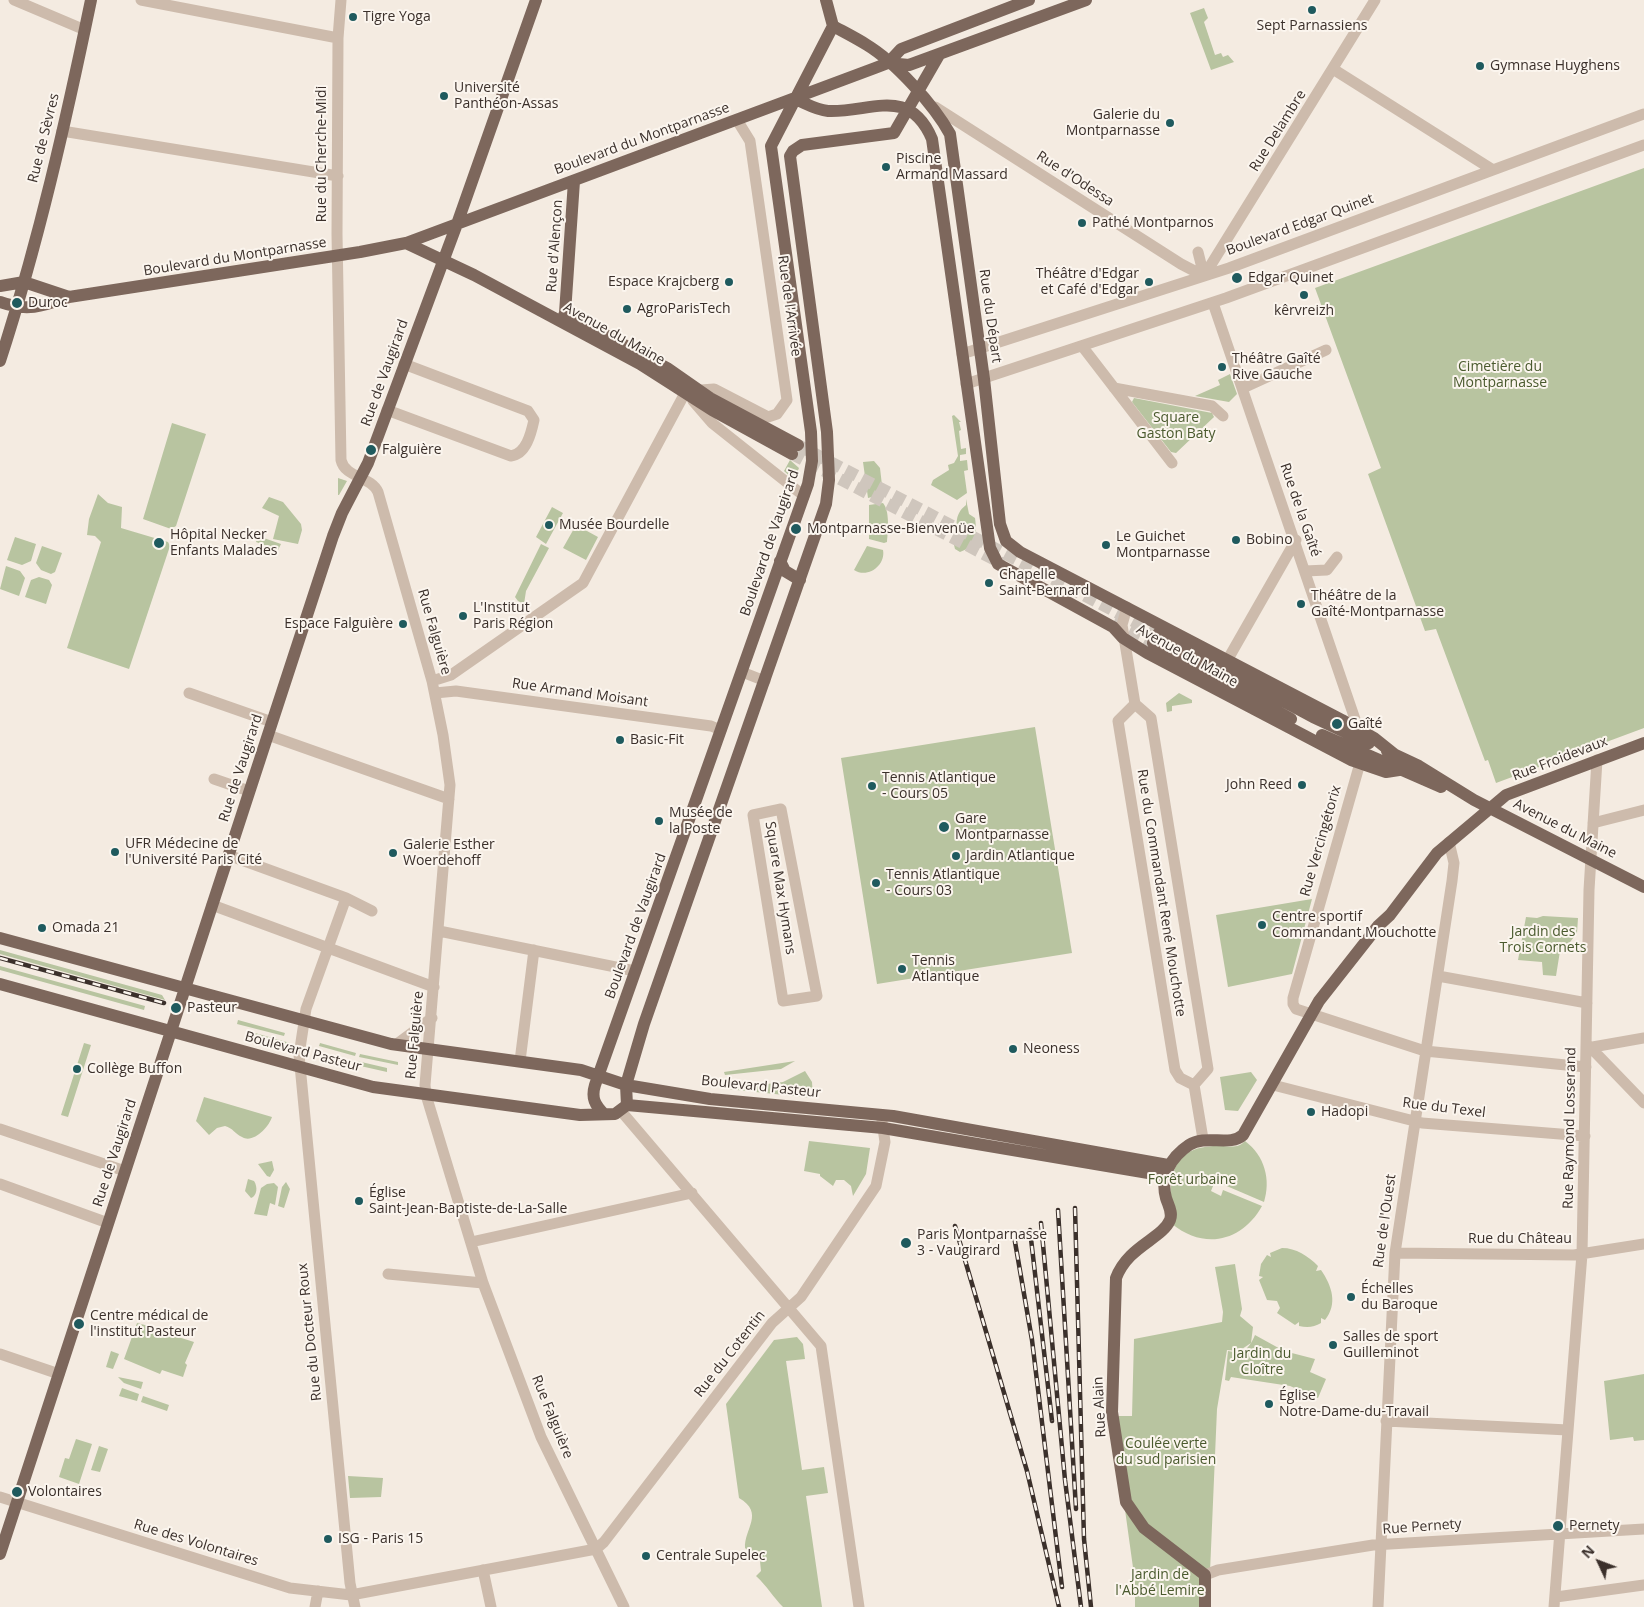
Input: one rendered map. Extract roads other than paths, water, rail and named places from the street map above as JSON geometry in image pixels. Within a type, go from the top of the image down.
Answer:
[{"type":"main road","name":"Rue de Sèvres","points":[[17,308],[62,131],[91,0]]},
{"type":"main road","name":"Rue de Vaugirard","points":[[0,1554],[184,987],[342,513],[360,477],[387,410],[457,224],[536,0]]},
{"type":"main road","points":[[826,0],[833,26]]},
{"type":"main road","name":"Boulevard du Montparnasse","points":[[17,308],[32,308],[69,297],[338,256],[406,243],[888,63],[901,49],[1029,0]]},
{"type":"main road","name":"Boulevard du Montparnasse","points":[[888,63],[909,65],[1086,0]]},
{"type":"main road","name":"Rue du Départ","points":[[833,26],[868,45],[888,63],[931,104],[950,134],[984,379],[1000,524],[1004,537]]},
{"type":"main road","name":"Rue de l'Arrivée","points":[[812,450],[796,318],[771,146],[833,26]]},
{"type":"main road","points":[[908,110],[940,55]]},
{"type":"main road","points":[[795,99],[828,111],[885,104],[908,110],[924,124],[932,139],[966,384]]},
{"type":"main road","name":"Rue de l'Arrivée","points":[[800,580],[826,504],[829,480],[828,452],[790,156],[802,145],[894,133],[908,110]]},
{"type":"main road","name":"Rue d'Alençon","points":[[563,318],[574,180]]},
{"type":"main road","points":[[406,243],[442,260]]},
{"type":"main road","name":"Avenue du Maine","points":[[442,260],[667,368],[691,393],[710,398],[795,449]]},
{"type":"main road","name":"Boulevard du Montparnasse","points":[[24,282],[69,297]]},
{"type":"main road","points":[[0,286],[24,282]]},
{"type":"main road","points":[[0,302],[17,308],[0,362]]},
{"type":"main road","name":"Avenue du Maine","points":[[966,384],[991,554],[998,564],[1112,627],[1123,638],[1147,653],[1360,763],[1386,772],[1399,770]]},
{"type":"main road","name":"Boulevard de Vaugirard","points":[[599,1076],[804,496],[808,484],[812,450]]},
{"type":"main road","name":"Avenue du Maine","points":[[1004,537],[1020,552],[1358,728],[1394,754]]},
{"type":"main road","points":[[624,1108],[626,1085],[644,1024],[800,580],[786,571],[780,561]]},
{"type":"main road","name":"Avenue du Maine","points":[[1471,799],[1399,770],[1324,736],[1155,639],[1313,717],[1419,766],[1471,799],[1644,887]]},
{"type":"main road","name":"Rue Froidevaux","points":[[1311,1014],[1378,926],[1390,915],[1428,863],[1449,842],[1506,795],[1644,743]]},
{"type":"main road","name":"Boulevard Pasteur","points":[[0,938],[303,1021],[397,1044],[581,1070],[626,1085],[710,1099],[887,1115],[1106,1160]]},
{"type":"main road","name":"Boulevard Pasteur","points":[[0,984],[373,1087],[576,1114],[604,1114],[624,1108],[888,1129],[1106,1160]]},
{"type":"main road","points":[[1106,1160],[1167,1170],[1189,1145],[1203,1139],[1238,1139],[1243,1135],[1273,1086],[1311,1014]]},
{"type":"main road","points":[[599,1076],[593,1092],[594,1100],[604,1114]]},
{"type":"main road","name":"Rue Alain","points":[[1167,1170],[1165,1196],[1171,1212],[1168,1224],[1131,1253],[1122,1264],[1116,1278],[1112,1412],[1124,1494],[1130,1510],[1149,1532],[1205,1575]]},
{"type":"main road","points":[[1205,1575],[1205,1607]]},
{"type":"street","points":[[14,0],[85,30]]},
{"type":"street","points":[[141,0],[338,38]]},
{"type":"street","name":"Rue du Cherche-Midi","points":[[341,0],[338,38],[338,256],[341,460],[346,469],[360,477]]},
{"type":"street","name":"Rue Delambre","points":[[1204,276],[1375,0]]},
{"type":"street","points":[[1333,69],[1493,170]]},
{"type":"street","name":"Rue d'Odessa","points":[[931,104],[944,115],[1181,264],[1204,276]]},
{"type":"street","name":"Boulevard Edgar Quinet","points":[[962,354],[1204,276],[1644,114]]},
{"type":"street","name":"Rue de l'Arrivée","points":[[691,393],[714,389],[768,416],[777,414],[787,400],[750,141],[737,120]]},
{"type":"street","points":[[62,131],[338,176]]},
{"type":"street","points":[[966,384],[1214,303],[1644,145]]},
{"type":"street","points":[[1198,252],[1204,276]]},
{"type":"street","name":"Rue de la Gaîté","points":[[1214,303],[1296,540],[1358,728]]},
{"type":"street","points":[[1082,346],[1172,464]]},
{"type":"street","points":[[1243,388],[1326,350]]},
{"type":"street","points":[[387,410],[511,456],[517,455],[525,446],[534,420],[528,411],[404,364]]},
{"type":"street","points":[[1114,388],[1212,406],[1223,416]]},
{"type":"street","points":[[432,681],[451,676],[583,583],[691,393]]},
{"type":"street","name":"Avenue du Maine","points":[[691,393],[712,423],[804,496]]},
{"type":"street","name":"Rue Falguière","points":[[360,477],[375,486],[378,492],[432,681],[443,735],[449,798],[426,1095],[484,1283],[541,1437],[624,1607]]},
{"type":"street","points":[[1228,659],[1296,540]]},
{"type":"street","points":[[1305,571],[1313,569],[1327,570],[1337,557]]},
{"type":"street","points":[[1127,607],[1122,625],[1123,638],[1135,704]]},
{"type":"street","points":[[742,672],[764,680]]},
{"type":"street","points":[[451,676],[456,691]]},
{"type":"street","name":"Rue Armand Moisant","points":[[435,694],[456,691],[711,726],[721,730]]},
{"type":"street","points":[[189,693],[272,722]]},
{"type":"street","name":"Rue du Commandant René Mouchotte","points":[[1135,704],[1151,718],[1203,1036],[1208,1069],[1194,1085],[1180,1078],[1175,1070],[1118,721],[1135,704]]},
{"type":"street","points":[[268,735],[449,798]]},
{"type":"street","name":"Rue Raymond Losserand","points":[[1555,1602],[1582,1254],[1586,1067],[1589,1049],[1587,1003],[1590,859],[1597,760]]},
{"type":"street","name":"Rue Vercingétorix","points":[[1311,1014],[1296,1009],[1293,1004],[1293,998],[1360,763]]},
{"type":"street","points":[[214,779],[249,790]]},
{"type":"street","name":"Square Max Hymans","points":[[781,809],[817,996],[783,1001],[753,815],[781,809]]},
{"type":"street","points":[[1593,823],[1644,810]]},
{"type":"street","name":"Rue de l'Ouest","points":[[1378,1607],[1395,1253],[1454,863],[1449,842]]},
{"type":"street","points":[[228,855],[346,898],[372,911]]},
{"type":"street","name":"Rue du Docteur Roux","points":[[346,898],[303,1021],[299,1067],[352,1595],[355,1607]]},
{"type":"street","points":[[212,905],[434,987]]},
{"type":"street","points":[[439,931],[636,972]]},
{"type":"street","points":[[520,1061],[534,950]]},
{"type":"street","points":[[1438,976],[1587,1003]]},
{"type":"street","points":[[1311,1014],[1425,1051],[1586,1067]]},
{"type":"street","points":[[397,1044],[432,1018]]},
{"type":"street","points":[[1589,1049],[1644,1038]]},
{"type":"street","points":[[1589,1049],[1644,1103]]},
{"type":"street","points":[[1194,1085],[1203,1139]]},
{"type":"street","name":"Rue du Texel","points":[[1273,1086],[1414,1122],[1585,1136]]},
{"type":"street","points":[[624,1108],[692,1193],[822,1346],[859,1607]]},
{"type":"street","name":"Rue du Cotentin","points":[[596,1549],[604,1542],[772,1323],[801,1297],[876,1186],[888,1129],[887,1115]]},
{"type":"street","points":[[0,1129],[125,1171]]},
{"type":"street","points":[[0,1184],[108,1223]]},
{"type":"street","points":[[471,1242],[692,1193]]},
{"type":"street","name":"Rue du Château","points":[[1395,1253],[1582,1254],[1644,1244]]},
{"type":"street","points":[[388,1274],[484,1283]]},
{"type":"street","points":[[0,1354],[59,1374]]},
{"type":"street","points":[[1386,1421],[1568,1430]]},
{"type":"street","name":"Rue des Volontaires","points":[[0,1497],[290,1588],[352,1595],[596,1549]]},
{"type":"street","name":"Rue Pernety","points":[[1205,1575],[1218,1570],[1380,1545],[1644,1528]]},
{"type":"street","points":[[483,1570],[491,1607]]},
{"type":"street","points":[[1555,1602],[1644,1584]]},
{"type":"street","points":[[315,1607],[318,1591]]},
{"type":"tunnel","points":[[798,445],[1158,634]]},
{"type":"tunnel","points":[[792,454],[1003,564]]},
{"type":"tunnel","points":[[1113,623],[1153,643]]},
{"type":"railway","points":[[0,958],[164,1003]]},
{"type":"railway","points":[[1075,1208],[1084,1539],[1091,1607]]},
{"type":"railway","points":[[1058,1210],[1076,1509]]},
{"type":"railway","points":[[1041,1223],[1065,1480],[1081,1607]]},
{"type":"railway","points":[[955,1226],[1027,1471],[1059,1607]]},
{"type":"railway","points":[[1030,1230],[1052,1421]]},
{"type":"railway","points":[[1014,1236],[1032,1340],[1062,1587]]},
{"type":"place","name":"Sept Parnassiens","points":[[1312,10]]},
{"type":"place","name":"Tigre Yoga","points":[[353,17]]},
{"type":"place","name":"Gymnase Huyghens","points":[[1480,66]]},
{"type":"place","name":"Université Panthéon-Assas","points":[[444,96]]},
{"type":"place","name":"Galerie du Montparnasse","points":[[1170,123]]},
{"type":"place","name":"Piscine Armand Massard","points":[[886,167]]},
{"type":"place","name":"Pathé Montparnos","points":[[1082,223]]},
{"type":"place","name":"Edgar Quinet","points":[[1237,278]]},
{"type":"place","name":"Espace Krajcberg","points":[[729,282]]},
{"type":"place","name":"Théâtre d'Edgar et Café d'Edgar","points":[[1149,282]]},
{"type":"place","name":"kêrvreizh","points":[[1304,295]]},
{"type":"place","name":"Duroc","points":[[17,303]]},
{"type":"place","name":"AgroParisTech","points":[[627,309]]},
{"type":"place","name":"Théâtre Gaîté Rive Gauche","points":[[1222,367]]},
{"type":"place","name":"Falguière","points":[[371,450]]},
{"type":"place","name":"Musée Bourdelle","points":[[549,525]]},
{"type":"place","name":"Montparnasse-Bienvenüe","points":[[796,529]]},
{"type":"place","name":"Bobino","points":[[1236,540]]},
{"type":"place","name":"Hôpital Necker Enfants Malades","points":[[159,543]]},
{"type":"place","name":"Le Guichet Montparnasse","points":[[1106,545]]},
{"type":"place","name":"Chapelle Saint-Bernard","points":[[989,583]]},
{"type":"place","name":"Théâtre de la Gaîté-Montparnasse","points":[[1301,604]]},
{"type":"place","name":"L'Institut Paris Région","points":[[463,616]]},
{"type":"place","name":"Espace Falguière","points":[[403,624]]},
{"type":"place","name":"Gaîté","points":[[1337,724]]},
{"type":"place","name":"Basic-Fit","points":[[620,740]]},
{"type":"place","name":"John Reed","points":[[1302,785]]},
{"type":"place","name":"Tennis Atlantique - Cours 05","points":[[872,786]]},
{"type":"place","name":"Musée de la Poste","points":[[659,821]]},
{"type":"place","name":"Gare Montparnasse","points":[[944,827]]},
{"type":"place","name":"UFR Médecine de l'Université Paris Cité","points":[[115,852]]},
{"type":"place","name":"Galerie Esther Woerdehoff","points":[[393,853]]},
{"type":"place","name":"Jardin Atlantique","points":[[956,856]]},
{"type":"place","name":"Tennis Atlantique - Cours 03","points":[[876,883]]},
{"type":"place","name":"Centre sportif Commandant Mouchotte","points":[[1262,925]]},
{"type":"place","name":"Omada 21","points":[[42,928]]},
{"type":"place","name":"Tennis Atlantique","points":[[902,969]]},
{"type":"place","name":"Pasteur","points":[[176,1008]]},
{"type":"place","name":"Neoness","points":[[1013,1049]]},
{"type":"place","name":"Collège Buffon","points":[[77,1069]]},
{"type":"place","name":"Hadopi","points":[[1311,1112]]},
{"type":"place","name":"Église Saint-Jean-Baptiste-de-La-Salle","points":[[359,1201]]},
{"type":"place","name":"Paris Montparnasse 3 - Vaugirard","points":[[906,1243]]},
{"type":"place","name":"Échelles du Baroque","points":[[1351,1297]]},
{"type":"place","name":"Centre médical de l'institut Pasteur","points":[[79,1324]]},
{"type":"place","name":"Salles de sport Guilleminot","points":[[1333,1345]]},
{"type":"place","name":"Église Notre-Dame-du-Travail","points":[[1269,1404]]},
{"type":"place","name":"Volontaires","points":[[17,1492]]},
{"type":"place","name":"Pernety","points":[[1558,1526]]},
{"type":"place","name":"ISG - Paris 15","points":[[328,1539]]},
{"type":"place","name":"Centrale Supelec","points":[[646,1556]]},
{"type":"park label","name":"Cimetière du Montparnasse","points":[[1500,376]]},
{"type":"park label","name":"Square Gaston Baty","points":[[1176,426]]},
{"type":"park label","name":"Jardin des Trois Cornets","points":[[1543,940]]},
{"type":"park label","name":"Forêt urbaine","points":[[1192,1180]]},
{"type":"park label","name":"Jardin du Cloître","points":[[1262,1362]]},
{"type":"park label","name":"Coulée verte du sud parisien","points":[[1166,1452]]},
{"type":"park label","name":"Jardin de l'Abbé Lemire","points":[[1160,1584]]}]
